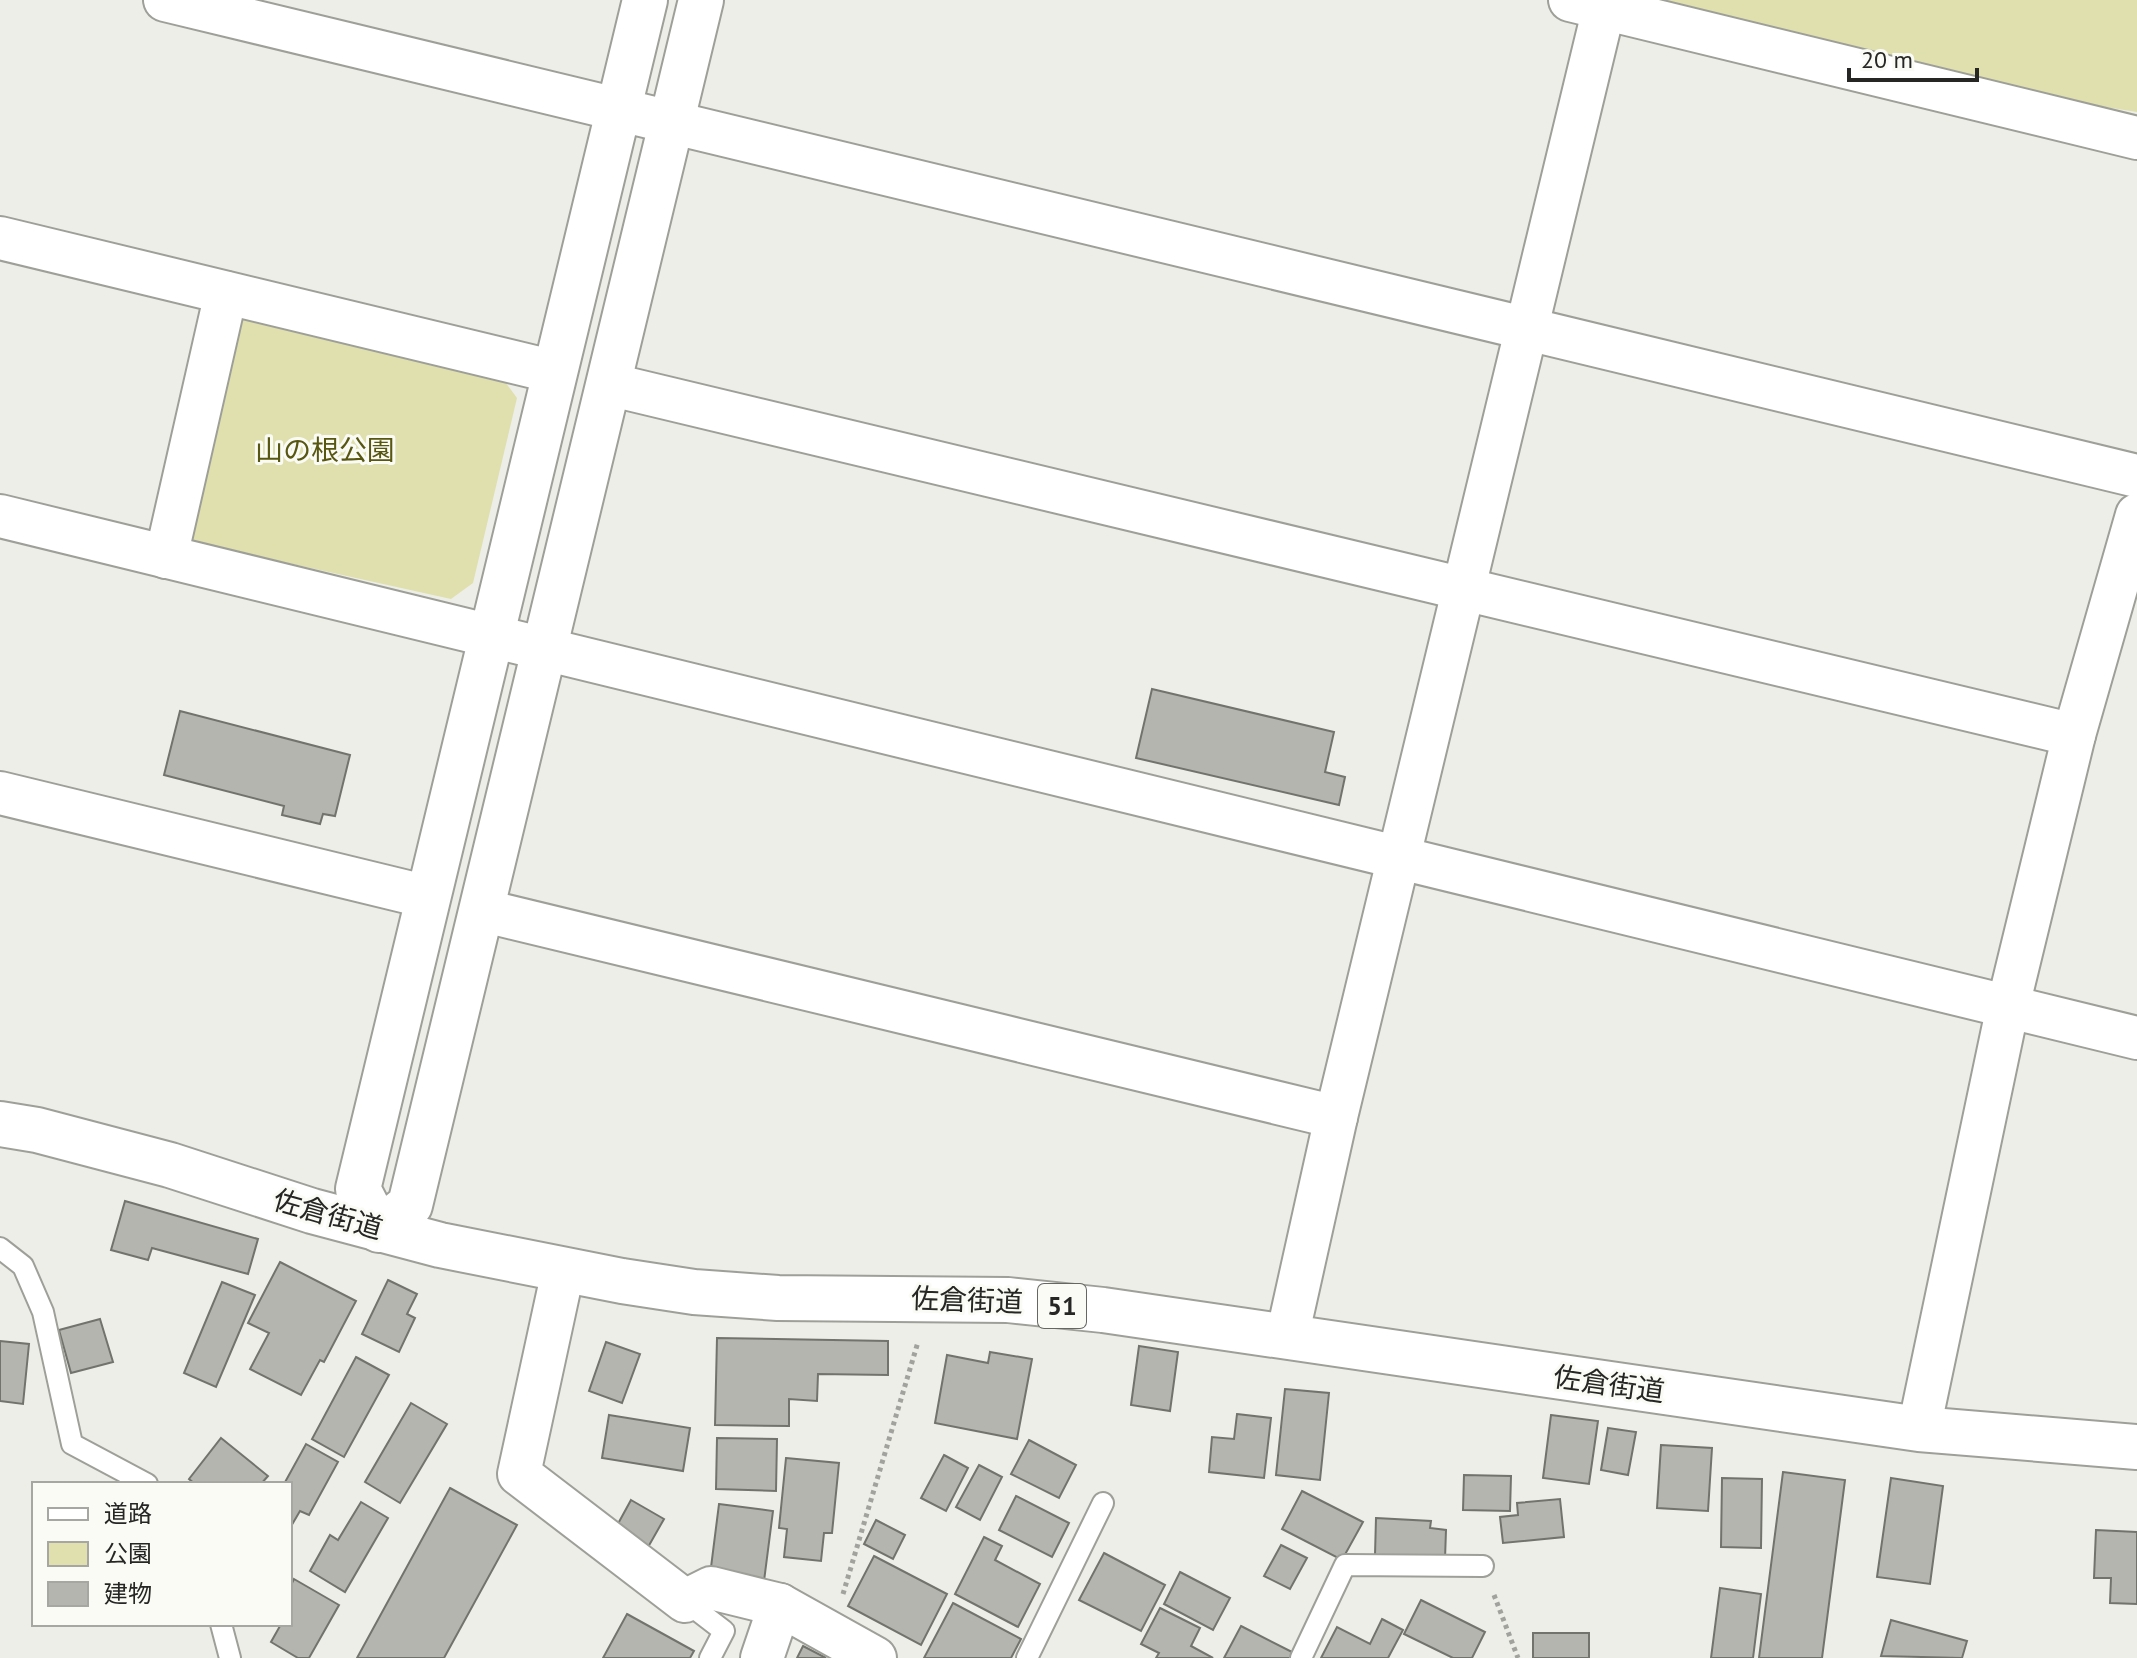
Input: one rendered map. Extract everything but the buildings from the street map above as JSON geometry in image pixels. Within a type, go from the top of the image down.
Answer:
[{"type":"main road","points":[[645,0],[358,1189],[379,1230],[410,1205],[701,0]]},
{"type":"main road","name":"佐倉街道","points":[[0,1124],[37,1130],[170,1165],[379,1230],[563,1271],[694,1292],[778,1298],[1008,1300],[1103,1310],[1919,1429],[2137,1447]]},
{"type":"street","points":[[165,0],[2137,476]]},
{"type":"street","points":[[1287,1337],[1336,1117],[1527,328],[1587,4],[2137,138]]},
{"type":"street","points":[[0,238],[555,372]]},
{"type":"street","points":[[166,557],[226,293]]},
{"type":"street","points":[[608,384],[2074,735]]},
{"type":"street","points":[[1919,1429],[2008,1006],[2074,735],[2137,515]]},
{"type":"street","points":[[0,516],[2137,1038]]},
{"type":"street","points":[[0,793],[428,897]]},
{"type":"street","points":[[481,910],[1336,1117]]},
{"type":"street","points":[[563,1271],[519,1474],[685,1601],[711,1588],[780,1605],[875,1658]]},
{"type":"street","points":[[762,1658],[780,1605]]},
{"type":"lane","points":[[0,1248],[23,1266],[43,1312],[72,1444],[143,1482]]},
{"type":"lane","points":[[1027,1658],[1103,1503]]},
{"type":"lane","points":[[1301,1658],[1345,1565],[1483,1566]]},
{"type":"lane","points":[[685,1601],[724,1631],[710,1658]]},
{"type":"lane","points":[[222,1626],[230,1658]]},
{"type":"path","points":[[832,1633],[931,1298]]},
{"type":"path","points":[[1483,1566],[1518,1658]]},
{"type":"green space","points":[[1649,0],[2137,0],[2137,112],[2067,101]]},
{"type":"green space","name":"山の根公園","points":[[247,308],[497,371],[517,398],[473,583],[451,599],[189,541],[230,318]]}]
